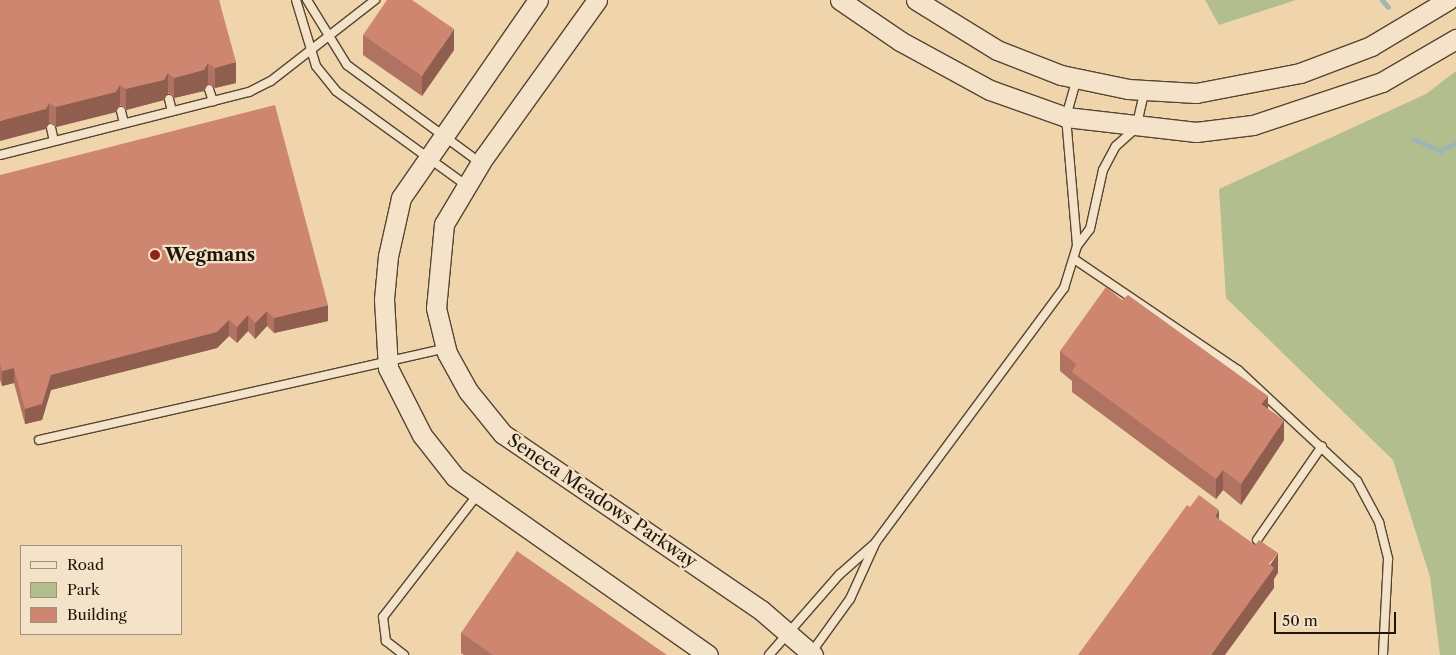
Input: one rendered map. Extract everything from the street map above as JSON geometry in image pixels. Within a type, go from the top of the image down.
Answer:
[{"type":"street","points":[[538,0],[441,135],[401,198],[388,256],[384,327],[387,361],[435,455],[478,494],[708,655]]},
{"type":"street","name":"Seneca Meadows Parkway","points":[[597,0],[480,163],[444,224],[437,262],[436,308],[446,348],[468,391],[503,434],[789,632],[811,654]]},
{"type":"street","points":[[840,0],[900,41],[990,90],[1066,117],[1136,128],[1196,132],[1253,125],[1382,82],[1456,39]]},
{"type":"street","points":[[916,0],[997,50],[1076,78],[1145,90],[1196,93],[1300,73],[1371,46],[1448,0]]},
{"type":"lane","points":[[296,0],[310,51],[336,91],[466,186]]},
{"type":"lane","points":[[307,0],[328,36],[357,73],[480,163]]},
{"type":"lane","points":[[0,155],[213,101],[272,81],[375,0]]},
{"type":"lane","points":[[769,655],[840,574],[876,542],[1064,288],[1077,246],[1066,117],[1076,78]]},
{"type":"lane","points":[[209,89],[213,101]]},
{"type":"lane","points":[[1077,246],[1090,229],[1103,170],[1116,146],[1136,128],[1145,90]]},
{"type":"lane","points":[[169,99],[172,111]]},
{"type":"lane","points":[[121,111],[124,123]]},
{"type":"lane","points":[[51,128],[54,141]]},
{"type":"lane","points":[[1074,259],[1238,370],[1322,446],[1357,481],[1379,522],[1388,559],[1384,655]]},
{"type":"lane","points":[[39,440],[446,348]]},
{"type":"lane","points":[[1258,540],[1322,446]]},
{"type":"lane","points":[[404,655],[386,640],[383,616],[478,494]]},
{"type":"lane","points":[[811,654],[850,599],[876,542]]},
{"type":"green space","points":[[1205,0],[1296,0],[1219,25]]},
{"type":"green space","points":[[1456,71],[1456,655],[1440,655],[1430,577],[1393,460],[1226,298],[1219,189],[1426,94]]},
{"type":"building","points":[[0,0],[219,0],[236,62],[215,68],[208,63],[204,70],[174,78],[168,73],[164,80],[126,89],[120,85],[116,92],[56,107],[49,103],[46,109],[0,121]]},
{"type":"building","points":[[387,0],[412,0],[454,29],[422,76],[363,35]]},
{"type":"building","name":"Wegmans","points":[[275,105],[328,305],[274,318],[267,311],[255,323],[248,315],[237,327],[229,320],[217,332],[51,375],[42,404],[25,409],[14,368],[2,371],[0,364],[0,175]]},
{"type":"building","points":[[1106,287],[1122,300],[1128,295],[1268,396],[1261,404],[1284,420],[1241,484],[1223,470],[1216,479],[1072,372],[1076,364],[1060,351]]},
{"type":"building","points":[[1199,495],[1219,510],[1215,516],[1255,545],[1259,540],[1278,553],[1269,564],[1274,568],[1211,655],[1078,655],[1187,505],[1190,507]]},
{"type":"building","points":[[517,551],[667,655],[493,655],[461,633]]},
{"type":"waterway","points":[[1382,0],[1388,7]]},
{"type":"waterway","points":[[1414,139],[1440,151],[1456,143]]},
{"type":"place","name":"Wegmans","points":[[155,255]]}]
